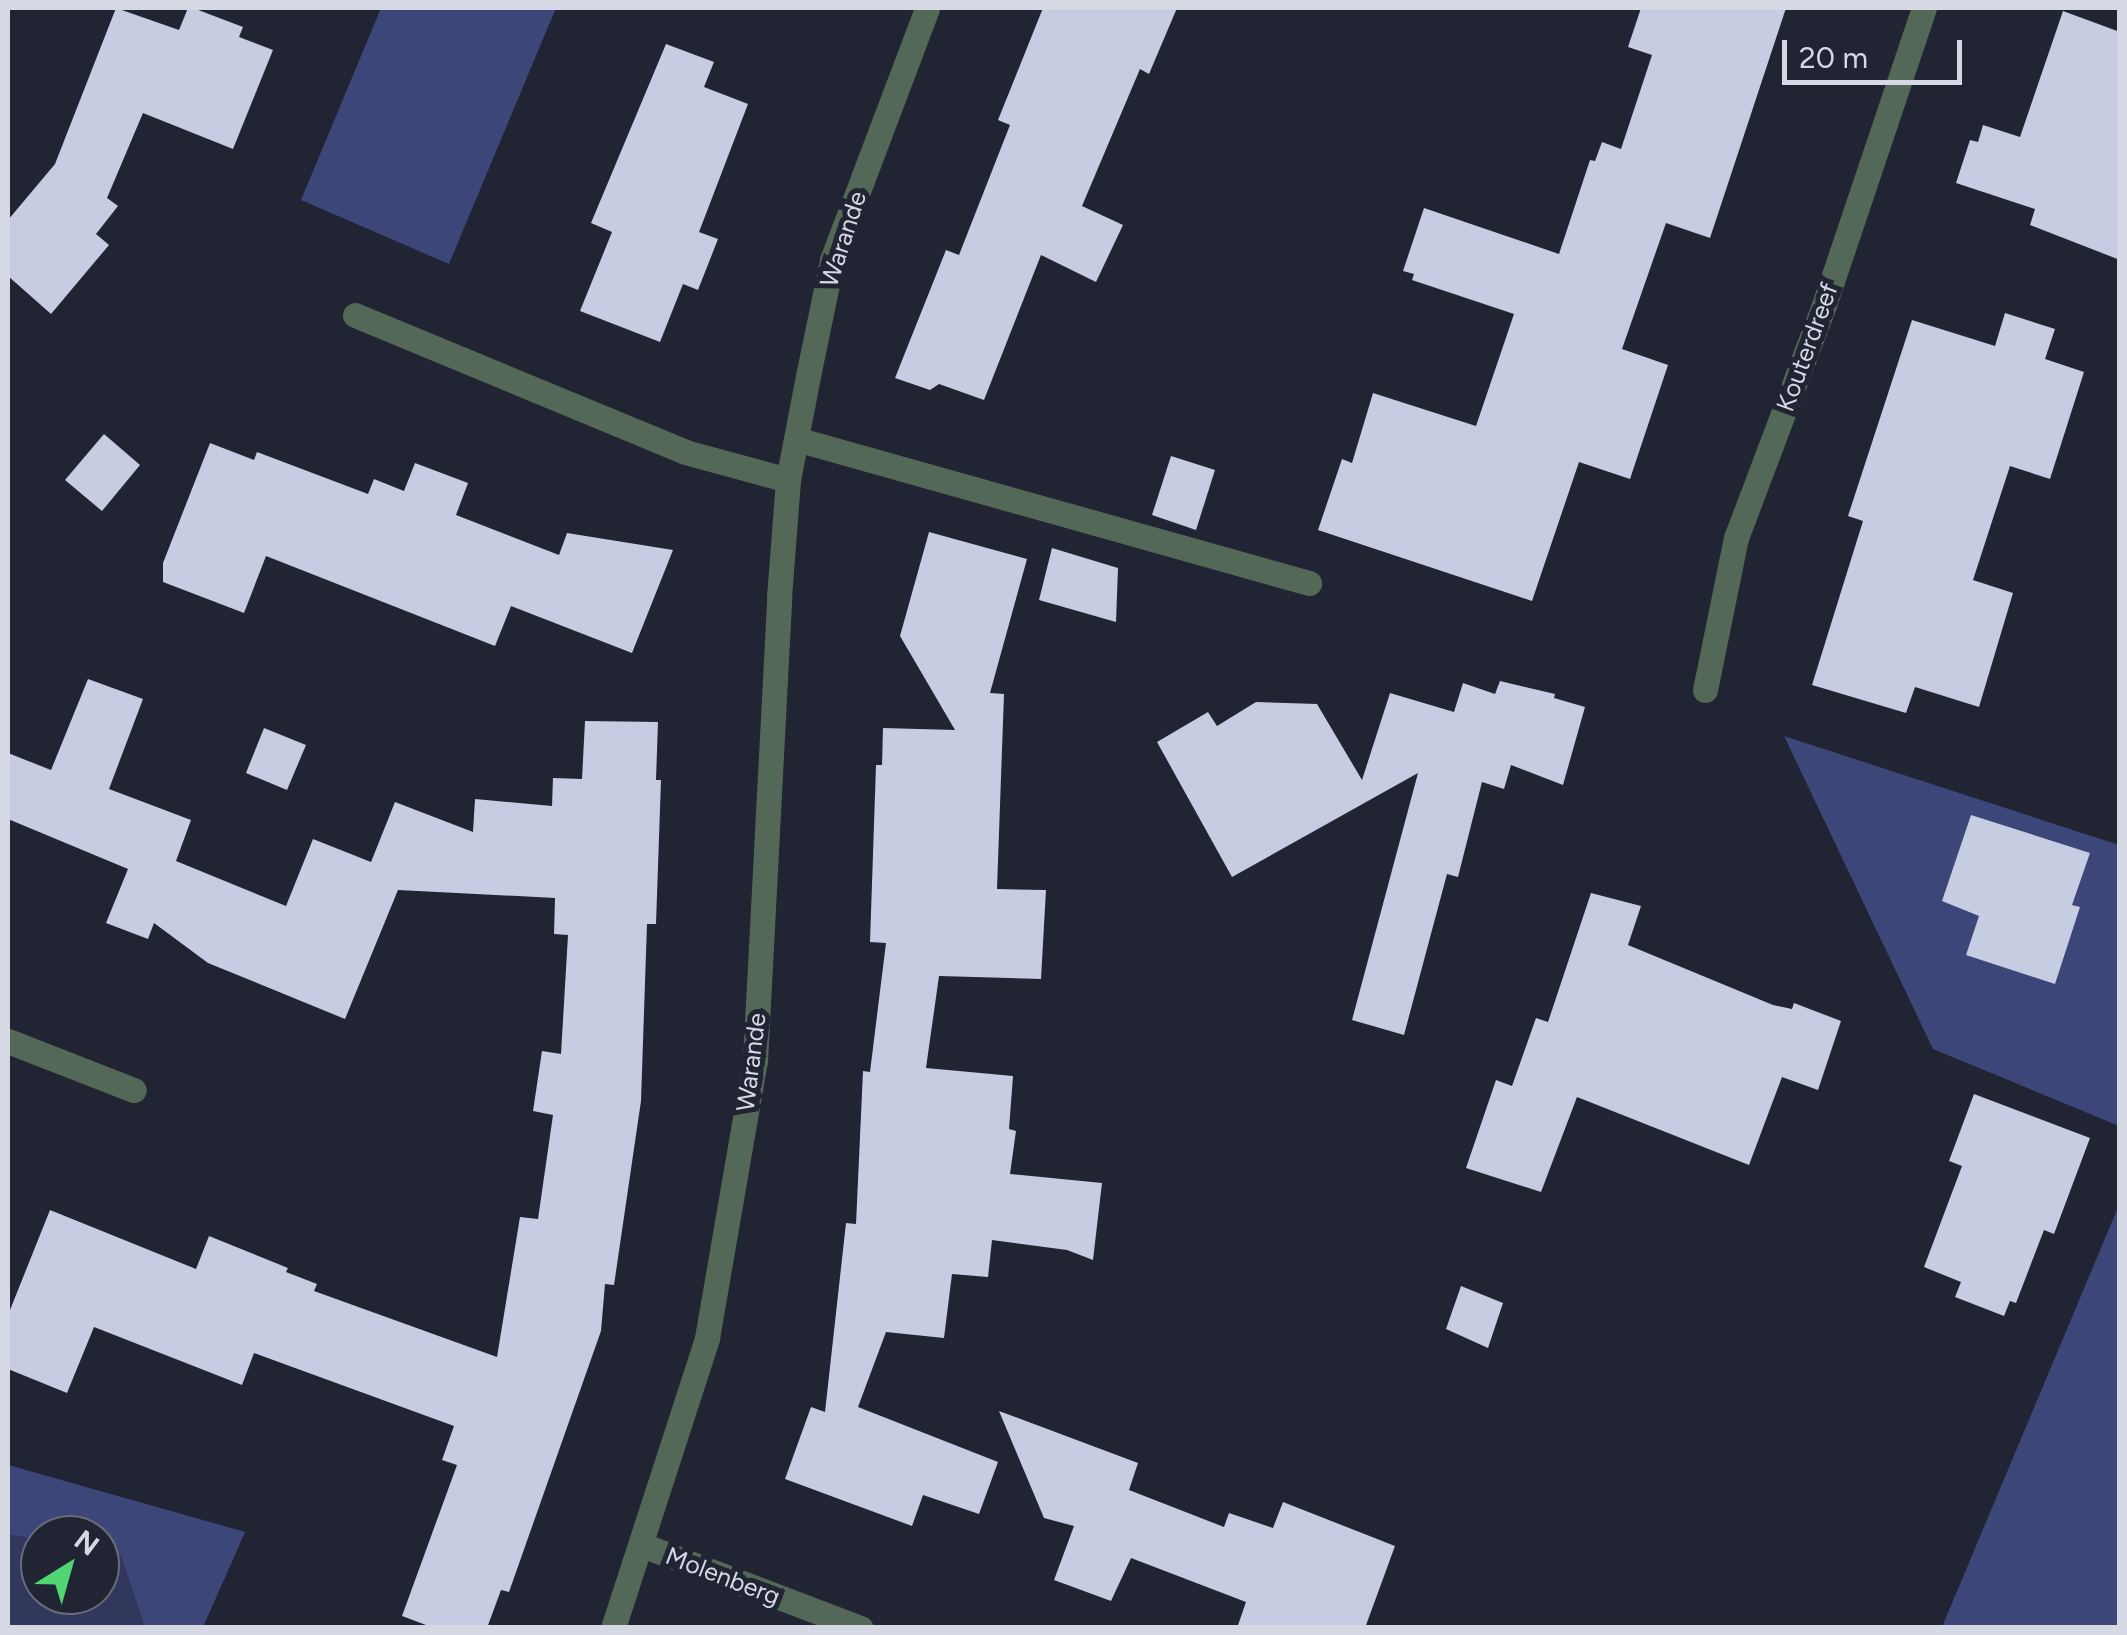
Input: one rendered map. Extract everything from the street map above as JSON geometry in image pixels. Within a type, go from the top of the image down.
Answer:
[{"type":"street","name":"Warande","points":[[614,1628],[707,1338],[755,1062],[788,480],[832,260],[928,8]]},
{"type":"street","name":"Kouterdreef","points":[[1705,690],[1736,538],[1823,308],[1924,8]]},
{"type":"street","points":[[355,315],[684,452],[788,480]]},
{"type":"street","points":[[796,439],[1309,584]]},
{"type":"street","points":[[8,1040],[134,1090]]},
{"type":"street","name":"Molenberg","points":[[642,1545],[860,1628]]},
{"type":"shaded area","points":[[381,8],[556,8],[449,264],[301,200]]},
{"type":"shaded area","points":[[1784,736],[2119,845],[2119,1126],[1933,1049]]},
{"type":"shaded area","points":[[2119,1205],[2119,1627],[1942,1627]]},
{"type":"shaded area","points":[[8,1465],[245,1532],[203,1627],[8,1627]]},
{"type":"shaded area","points":[[8,1465],[245,1532],[203,1627],[145,1627],[120,1555],[120,1515],[20,1515],[20,1536],[8,1534]]},
{"type":"building","points":[[116,8],[179,30],[188,8],[193,8],[243,27],[239,37],[273,50],[233,149],[143,113],[107,198],[118,206],[96,234],[109,245],[51,314],[8,276],[8,220],[55,164]]},
{"type":"building","points":[[1043,8],[1177,8],[1149,74],[1140,69],[1082,206],[1123,225],[1096,282],[1041,255],[984,400],[939,384],[930,390],[895,378],[946,250],[959,255],[1010,125],[998,120]]},
{"type":"building","points":[[1641,8],[1786,8],[1710,238],[1666,223],[1622,349],[1668,365],[1630,479],[1579,462],[1532,601],[1318,530],[1342,459],[1352,463],[1373,393],[1476,426],[1514,314],[1412,280],[1414,274],[1403,271],[1424,208],[1559,254],[1590,160],[1595,161],[1602,142],[1621,149],[1652,55],[1628,47]]},
{"type":"building","points":[[2063,11],[2120,32],[2120,260],[2030,225],[2035,209],[1956,183],[1970,140],[1978,142],[1983,125],[2020,137]]},
{"type":"building","points":[[666,44],[714,62],[704,87],[748,104],[699,232],[718,239],[698,290],[683,284],[660,342],[580,311],[612,232],[591,223]]},
{"type":"building","points":[[2005,313],[2055,329],[2045,359],[2084,372],[2050,479],[2010,466],[1973,580],[2013,593],[1979,707],[1915,687],[1906,713],[1812,685],[1863,521],[1848,516],[1912,320],[1995,346]]},
{"type":"building","points":[[104,434],[140,465],[102,511],[65,480]]},
{"type":"building","points":[[210,443],[254,460],[257,452],[368,494],[374,479],[404,491],[415,463],[468,483],[456,515],[559,555],[567,533],[673,550],[632,653],[511,606],[495,646],[266,556],[244,613],[163,582],[163,563]]},
{"type":"building","points":[[1171,456],[1215,470],[1196,530],[1152,515]]},
{"type":"building","points":[[929,532],[1027,559],[990,693],[1004,694],[997,889],[1046,890],[1041,979],[939,976],[926,1068],[1013,1076],[1009,1129],[1016,1131],[1010,1174],[1102,1183],[1093,1260],[1067,1250],[992,1240],[988,1277],[952,1274],[944,1338],[886,1332],[858,1407],[998,1462],[979,1514],[923,1495],[912,1526],[785,1479],[811,1407],[825,1412],[846,1223],[856,1224],[863,1071],[870,1072],[886,943],[870,942],[876,765],[882,765],[883,728],[955,730],[900,636]]},
{"type":"building","points":[[1052,548],[1118,568],[1116,622],[1039,600]]},
{"type":"building","points":[[88,679],[143,699],[109,789],[191,820],[176,861],[286,906],[313,839],[371,862],[395,802],[473,832],[475,799],[552,806],[553,778],[582,779],[585,721],[658,722],[656,780],[661,780],[656,924],[647,924],[641,1101],[614,1285],[605,1284],[601,1331],[509,1592],[501,1590],[487,1628],[434,1628],[402,1616],[457,1465],[442,1460],[454,1426],[254,1353],[242,1385],[94,1327],[67,1393],[8,1369],[8,1315],[50,1210],[196,1269],[209,1236],[288,1268],[286,1272],[317,1284],[314,1291],[497,1357],[520,1217],[538,1219],[553,1115],[533,1111],[542,1051],[561,1054],[568,935],[554,934],[555,898],[398,890],[345,1019],[208,963],[154,923],[148,939],[106,923],[128,869],[8,819],[8,753],[51,770]]},
{"type":"building","points":[[1500,681],[1555,694],[1554,698],[1585,707],[1563,785],[1511,765],[1504,789],[1482,782],[1458,877],[1447,874],[1404,1035],[1352,1020],[1418,773],[1232,877],[1157,742],[1208,712],[1217,726],[1256,702],[1317,704],[1362,780],[1390,693],[1454,712],[1463,683],[1495,694]]},
{"type":"building","points":[[264,728],[306,745],[287,790],[246,773]]},
{"type":"building","points":[[1971,815],[2090,853],[2072,905],[2080,907],[2055,984],[1966,955],[1979,916],[1942,901]]},
{"type":"building","points":[[1591,893],[1641,906],[1628,945],[1773,1005],[1792,1009],[1794,1003],[1841,1021],[1818,1090],[1782,1077],[1749,1165],[1577,1097],[1541,1192],[1466,1168],[1496,1080],[1512,1086],[1536,1018],[1548,1022]]},
{"type":"building","points":[[1974,1094],[2090,1138],[2054,1234],[2044,1230],[2016,1303],[2010,1301],[2004,1316],[1955,1297],[1961,1282],[1924,1267],[1962,1166],[1949,1161]]},
{"type":"building","points":[[1461,1286],[1503,1303],[1488,1348],[1446,1329]]},
{"type":"building","points":[[999,1411],[1138,1463],[1129,1490],[1224,1527],[1229,1513],[1273,1528],[1283,1502],[1395,1546],[1365,1628],[1237,1628],[1246,1602],[1131,1558],[1111,1601],[1054,1580],[1074,1526],[1044,1518]]}]
